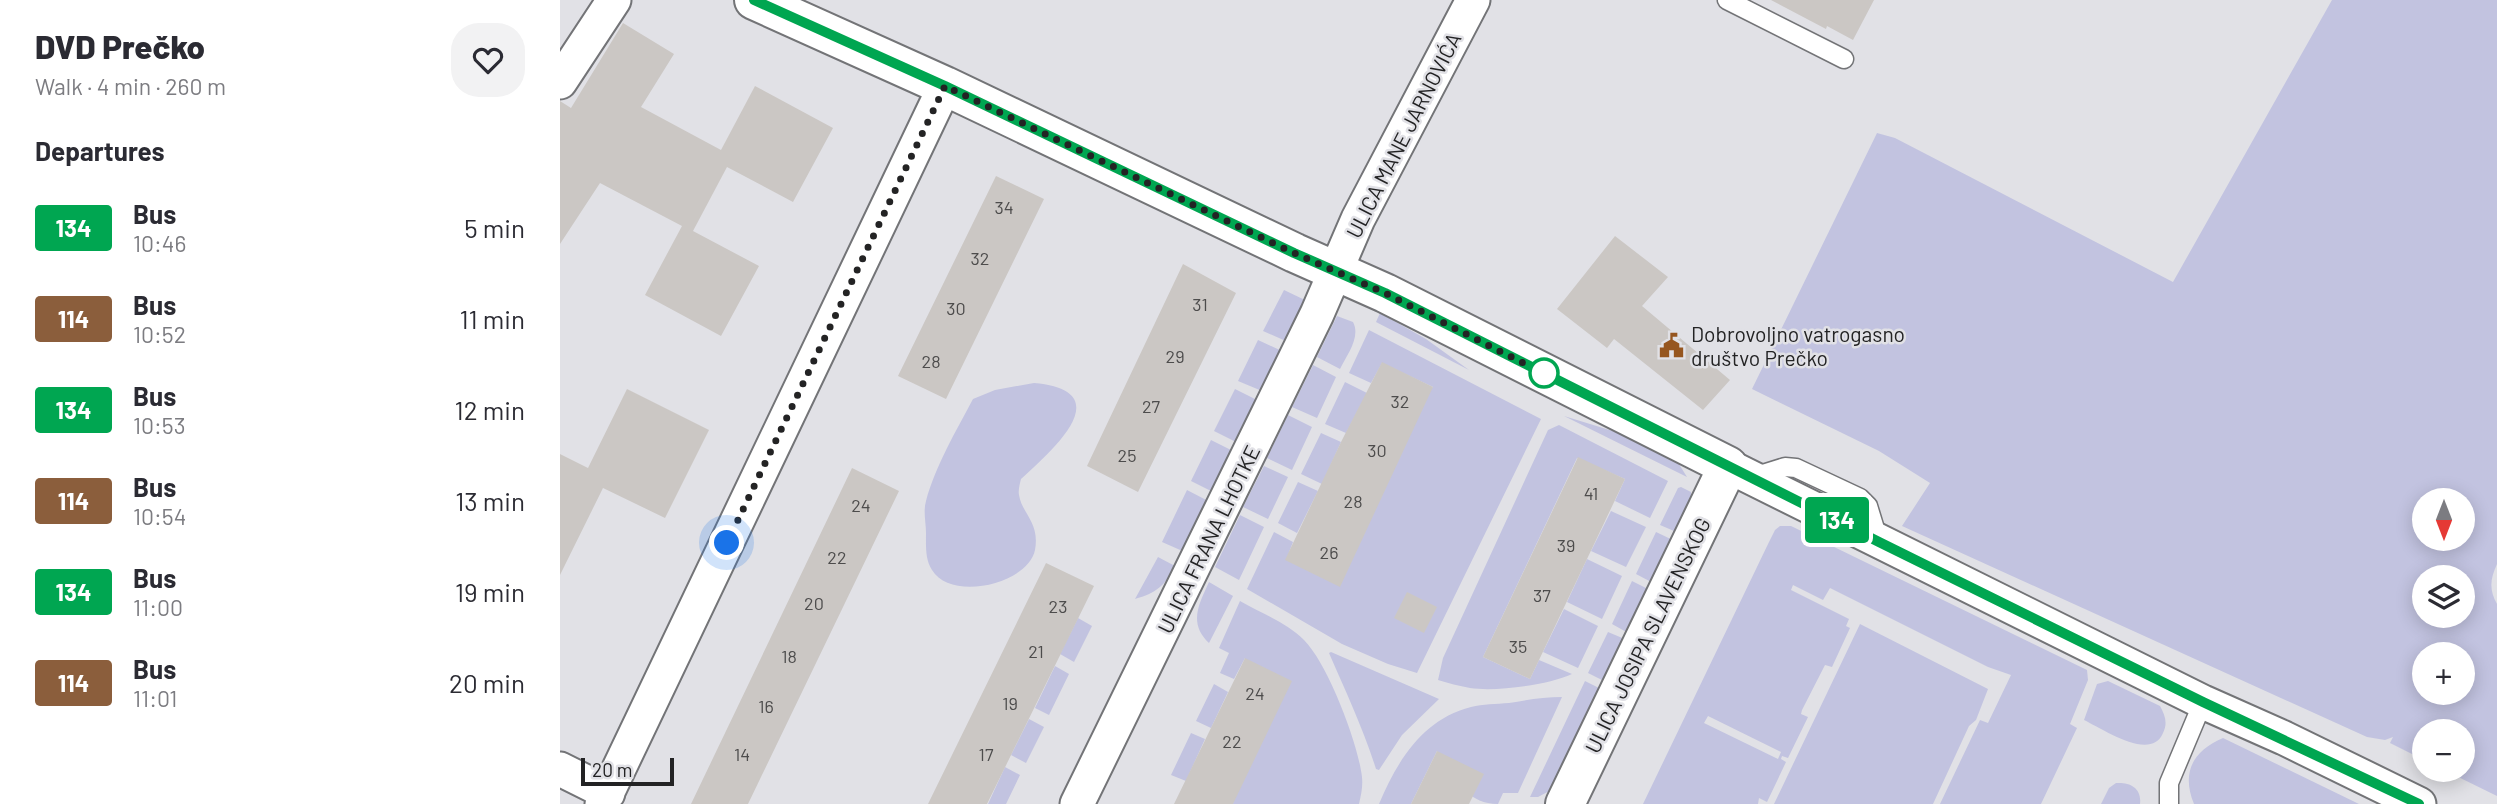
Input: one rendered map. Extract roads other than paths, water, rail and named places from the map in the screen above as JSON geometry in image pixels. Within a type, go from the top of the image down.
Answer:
[{"type":"street","points":[[560,82],[614,0]]},
{"type":"street","points":[[754,0],[945,86],[1335,272],[1385,293],[1879,542],[2203,702],[2419,804]]},
{"type":"street","name":"ULICA MANE JARNOVIĆA","points":[[1335,272],[1358,219],[1473,0]]},
{"type":"street","points":[[560,769],[605,798],[945,86]]},
{"type":"street","name":"ULICA FRANA LHOTKE","points":[[1077,804],[1238,479],[1335,272]]},
{"type":"street","name":"ULICA JOSIPA SLAVENSKOG","points":[[1565,804],[1739,472]]},
{"type":"lane","points":[[1727,0],[1844,59]]},
{"type":"lane","points":[[2169,804],[2169,783],[2203,702]]},
{"type":"place","name":"Dobrovoljno vatrogasno društvo Prečko","points":[[1671,345]]}]
